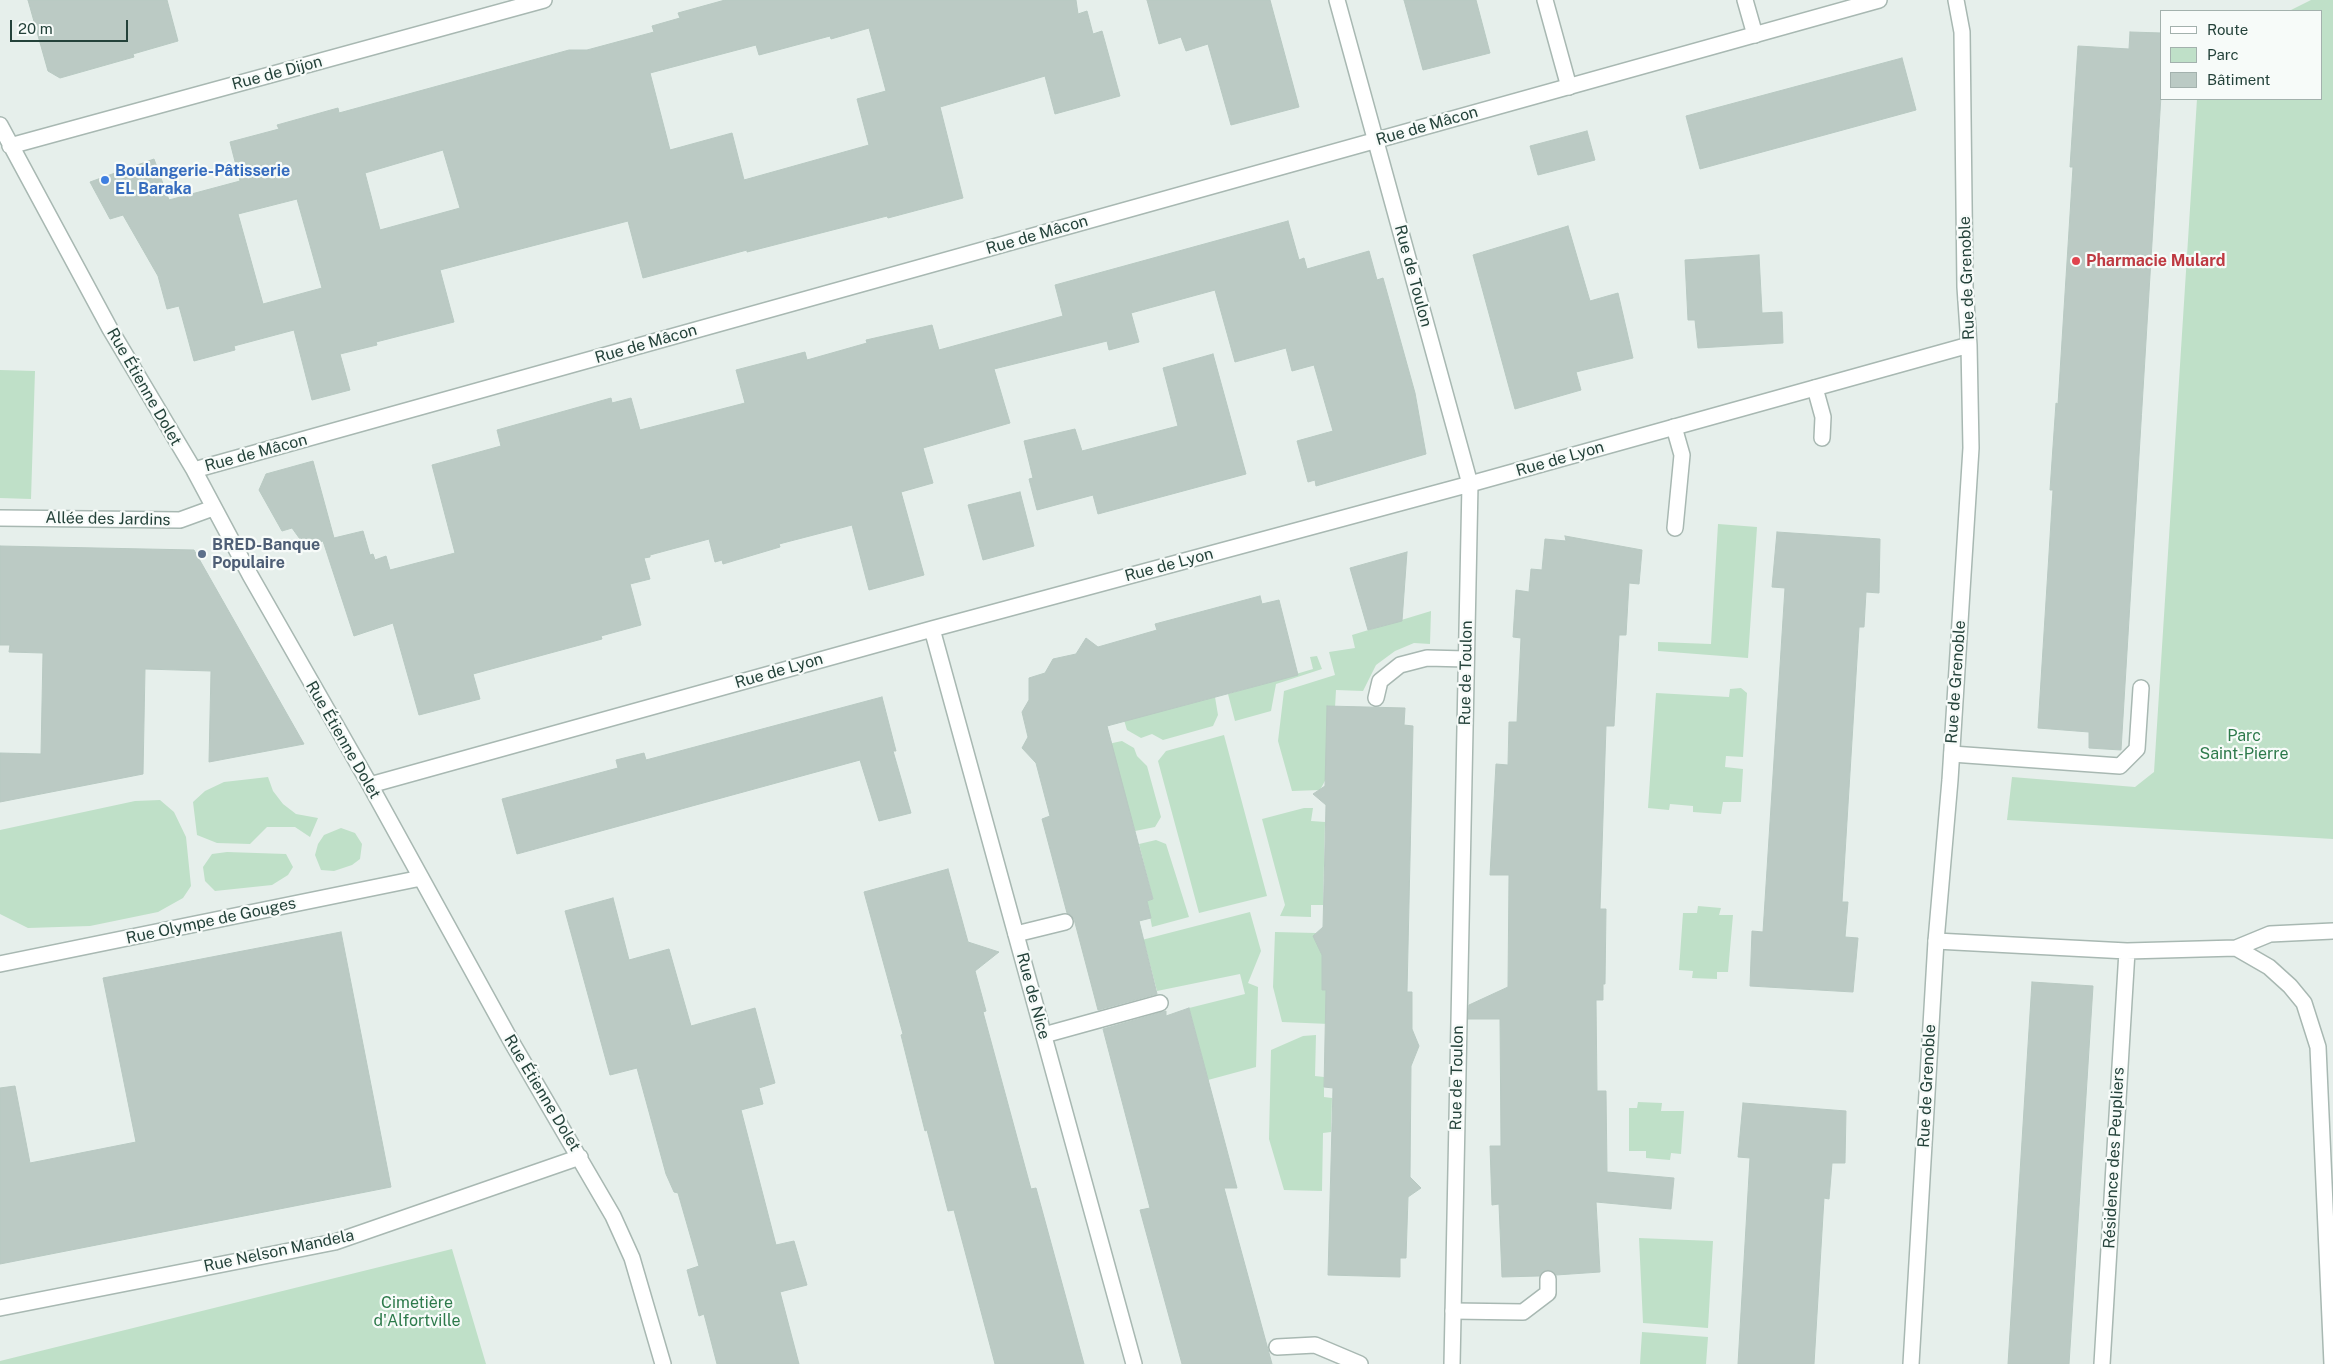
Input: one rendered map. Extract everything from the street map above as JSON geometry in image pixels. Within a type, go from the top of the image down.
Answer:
[{"type":"street","name":"Rue de Dijon","points":[[10,146],[544,0]]},
{"type":"street","name":"Rue de Toulon","points":[[1337,0],[1470,484],[1452,1364]]},
{"type":"street","points":[[1545,0],[1569,87]]},
{"type":"street","points":[[1745,0],[1755,35]]},
{"type":"street","name":"Rue de Mâcon","points":[[194,470],[1879,0]]},
{"type":"street","name":"Rue de Grenoble","points":[[1911,1364],[1936,941],[1952,754],[1971,448],[1969,345],[1965,288],[1962,32],[1956,0]]},
{"type":"street","name":"Rue Étienne Dolet","points":[[0,126],[110,330],[194,470],[213,508],[370,785],[511,1041],[613,1216],[632,1258],[663,1364]]},
{"type":"street","name":"Rue de Lyon","points":[[370,785],[932,629],[1470,484],[1969,345]]},
{"type":"street","points":[[1815,388],[1823,417],[1822,438]]},
{"type":"street","points":[[1674,427],[1682,455],[1676,528]]},
{"type":"street","name":"Allée des Jardins","points":[[0,518],[180,520],[213,508]]},
{"type":"street","name":"Rue de Nice","points":[[932,629],[1134,1364]]},
{"type":"street","points":[[1376,698],[1380,681],[1400,665],[1428,658],[1466,660]]},
{"type":"street","points":[[1952,754],[2120,766],[2137,749],[2141,688]]},
{"type":"street","name":"Rue Olympe de Gouges","points":[[0,964],[421,878]]},
{"type":"street","points":[[1016,934],[1066,922]]},
{"type":"street","points":[[1936,941],[2127,951],[2236,948],[2270,934],[2333,931]]},
{"type":"street","points":[[2236,948],[2269,967],[2290,986],[2304,1003],[2318,1046],[2332,1364]]},
{"type":"street","name":"Résidence des Peupliers","points":[[2102,1364],[2127,951]]},
{"type":"street","points":[[1044,1035],[1160,1003]]},
{"type":"street","name":"Rue Nelson Mandela","points":[[0,1308],[334,1242],[580,1157]]},
{"type":"street","points":[[1453,1311],[1523,1312],[1548,1293],[1548,1279]]},
{"type":"street","points":[[1278,1347],[1315,1345],[1360,1364]]},
{"type":"green space","name":"Parc Saint-Pierre","points":[[2311,0],[2333,0],[2333,839],[2007,820],[2012,777],[2135,787],[2154,772],[2197,100],[2323,100],[2323,10],[2291,10]]},
{"type":"green space","points":[[0,370],[35,371],[31,499],[0,498]]},
{"type":"green space","points":[[1718,524],[1757,527],[1748,658],[1658,651],[1658,642],[1711,644]]},
{"type":"green space","points":[[1431,611],[1430,644],[1414,643],[1395,651],[1376,665],[1363,691],[1336,690],[1334,725],[1326,779],[1320,790],[1292,791],[1278,741],[1284,691],[1335,675],[1329,652],[1355,648],[1352,635]]},
{"type":"green space","points":[[1317,656],[1322,669],[1276,684],[1271,711],[1235,721],[1228,694],[1313,669],[1310,657]]},
{"type":"green space","points":[[1741,688],[1747,693],[1743,757],[1726,756],[1725,767],[1743,769],[1741,802],[1723,802],[1721,814],[1693,812],[1693,806],[1670,804],[1669,810],[1648,808],[1656,693],[1729,697],[1730,689]]},
{"type":"green space","points":[[1215,697],[1218,715],[1213,726],[1163,740],[1152,734],[1141,738],[1127,730],[1124,720]]},
{"type":"green space","points":[[1224,735],[1267,896],[1199,913],[1158,761],[1166,751]]},
{"type":"green space","points":[[1122,741],[1134,748],[1137,756],[1147,766],[1161,817],[1155,827],[1135,831],[1108,744]]},
{"type":"green space","points":[[268,777],[273,791],[283,804],[296,814],[318,818],[310,837],[295,827],[267,827],[250,844],[217,843],[197,835],[193,802],[205,791],[224,782]]},
{"type":"green space","points":[[160,800],[174,812],[186,837],[191,886],[183,898],[158,912],[90,926],[28,928],[0,914],[0,830],[135,801]]},
{"type":"green space","points":[[1304,808],[1313,808],[1311,821],[1325,822],[1323,905],[1311,905],[1311,917],[1280,916],[1285,905],[1262,819]]},
{"type":"green space","points":[[341,828],[355,833],[362,844],[360,859],[352,865],[334,871],[321,870],[315,855],[318,844],[324,835]]},
{"type":"green space","points":[[1156,840],[1166,844],[1189,917],[1152,927],[1147,901],[1153,899],[1139,844]]},
{"type":"green space","points":[[227,852],[286,854],[293,867],[288,875],[272,885],[215,891],[205,881],[203,867],[212,854]]},
{"type":"green space","points":[[1698,906],[1721,908],[1719,915],[1733,915],[1728,972],[1717,972],[1717,979],[1692,978],[1693,971],[1679,970],[1683,913],[1697,913]]},
{"type":"green space","points":[[1250,912],[1261,951],[1248,983],[1258,987],[1256,1067],[1208,1080],[1189,1008],[1245,994],[1240,974],[1157,991],[1145,945],[1134,942]]},
{"type":"green space","points":[[1275,932],[1316,933],[1315,940],[1323,956],[1322,990],[1330,990],[1329,1024],[1282,1022],[1273,987]]},
{"type":"green space","points":[[1316,1035],[1315,1076],[1324,1077],[1324,1097],[1332,1098],[1331,1132],[1323,1133],[1322,1191],[1284,1190],[1269,1139],[1271,1050],[1303,1036]]},
{"type":"green space","points":[[1638,1102],[1662,1103],[1661,1111],[1684,1111],[1681,1154],[1671,1153],[1670,1160],[1646,1158],[1646,1151],[1629,1151],[1629,1108],[1637,1108]]},
{"type":"green space","points":[[1639,1238],[1713,1241],[1708,1328],[1643,1323]]},
{"type":"green space","name":"Cimetière d'Alfortville","points":[[452,1249],[486,1364],[0,1364],[0,1361]]},
{"type":"green space","points":[[1642,1332],[1708,1337],[1706,1364],[1640,1364]]},
{"type":"building","points":[[28,0],[167,0],[178,41],[133,54],[134,57],[60,78],[48,71]]},
{"type":"building","points":[[725,0],[1076,0],[1078,14],[1087,11],[1093,34],[1102,31],[1120,96],[1055,114],[1045,76],[940,107],[963,198],[888,218],[887,216],[747,252],[747,250],[643,278],[628,221],[440,270],[454,322],[376,342],[377,345],[340,354],[350,390],[312,400],[294,330],[234,346],[235,350],[194,361],[179,306],[167,309],[158,276],[123,215],[110,219],[90,182],[154,159],[169,200],[240,181],[230,142],[279,129],[277,125],[338,108],[339,113],[569,50],[587,50],[654,32],[652,26],[680,18],[678,13]],"holes":[[[869,28],[886,91],[857,99],[869,145],[744,180],[732,133],[670,150],[650,73],[756,45],[759,55],[830,36],[831,39]],[[443,150],[460,208],[380,230],[365,173]],[[297,199],[322,288],[263,304],[238,214]]]},
{"type":"building","points":[[1147,0],[1270,0],[1299,107],[1231,125],[1208,44],[1186,51],[1181,37],[1159,44]]},
{"type":"building","points":[[1404,0],[1476,0],[1490,53],[1423,70]]},
{"type":"building","points":[[2130,32],[2160,33],[2161,100],[2121,750],[2089,748],[2089,732],[2038,728],[2053,490],[2050,490],[2056,403],[2058,404],[2073,167],[2070,167],[2078,46],[2129,49]]},
{"type":"building","points":[[1902,58],[1916,110],[1700,169],[1686,116]]},
{"type":"building","points":[[1587,131],[1595,160],[1538,175],[1530,146]]},
{"type":"building","points":[[1288,221],[1299,260],[1304,258],[1307,269],[1369,251],[1377,280],[1383,278],[1415,393],[1426,454],[1316,486],[1315,480],[1308,482],[1297,441],[1333,431],[1314,365],[1292,371],[1286,348],[1235,362],[1215,290],[1131,313],[1139,342],[1109,350],[1107,341],[994,369],[1010,423],[923,448],[933,483],[901,492],[924,575],[869,590],[852,525],[779,544],[780,547],[723,564],[722,560],[715,562],[709,539],[650,555],[650,557],[644,558],[650,579],[630,584],[641,625],[601,636],[602,639],[473,674],[480,699],[419,715],[393,623],[354,636],[323,541],[305,546],[292,528],[282,531],[259,490],[266,474],[313,461],[334,538],[363,531],[370,555],[373,554],[375,560],[386,556],[390,570],[455,553],[432,465],[501,446],[497,430],[611,398],[612,403],[631,398],[640,430],[745,403],[736,370],[805,352],[807,360],[867,343],[866,340],[932,325],[939,350],[1063,316],[1055,285]]},
{"type":"building","points":[[1568,226],[1590,301],[1618,293],[1633,358],[1576,372],[1581,390],[1515,409],[1473,255]]},
{"type":"building","points":[[1759,255],[1762,313],[1782,312],[1783,343],[1698,348],[1695,320],[1688,320],[1685,260]]},
{"type":"building","points":[[1213,354],[1246,474],[1098,514],[1093,495],[1037,510],[1029,479],[1033,478],[1024,441],[1075,429],[1082,451],[1178,426],[1163,368]]},
{"type":"building","points":[[1020,492],[1034,546],[983,560],[968,505]]},
{"type":"building","points":[[1777,532],[1880,539],[1879,593],[1866,592],[1864,627],[1859,627],[1842,902],[1848,902],[1845,937],[1858,938],[1853,992],[1750,986],[1752,931],[1763,932],[1785,588],[1772,587]]},
{"type":"building","points":[[1565,536],[1642,550],[1639,584],[1629,583],[1626,635],[1619,635],[1614,726],[1606,726],[1600,909],[1606,909],[1605,984],[1603,984],[1603,1000],[1596,1000],[1597,1091],[1606,1091],[1607,1172],[1674,1178],[1671,1209],[1596,1202],[1600,1272],[1556,1275],[1548,1270],[1539,1276],[1502,1277],[1499,1204],[1492,1205],[1490,1146],[1501,1146],[1500,1019],[1468,1019],[1469,1005],[1508,987],[1509,875],[1490,875],[1496,764],[1508,765],[1509,722],[1517,722],[1521,638],[1513,637],[1516,590],[1529,592],[1531,569],[1542,570],[1545,539],[1566,541]]},
{"type":"building","points":[[0,546],[194,550],[304,744],[209,762],[211,671],[145,669],[143,774],[0,802],[0,753],[41,754],[43,653],[9,652],[10,645],[0,645]]},
{"type":"building","points":[[1407,552],[1402,621],[1368,630],[1350,568]]},
{"type":"building","points":[[1260,596],[1262,604],[1279,600],[1298,675],[1107,726],[1153,899],[1147,901],[1151,918],[1139,921],[1157,994],[1098,1010],[1074,919],[1067,913],[1042,819],[1050,816],[1036,763],[1022,748],[1028,737],[1022,712],[1029,700],[1029,678],[1045,673],[1053,659],[1076,654],[1086,638],[1098,647],[1157,630],[1155,624]]},
{"type":"building","points":[[882,697],[896,751],[893,751],[911,813],[879,821],[860,760],[517,854],[502,799],[618,768],[616,760],[644,753],[646,760]]},
{"type":"building","points":[[1327,706],[1405,708],[1404,725],[1413,726],[1407,992],[1412,992],[1412,1029],[1419,1046],[1411,1066],[1410,1177],[1421,1188],[1408,1197],[1406,1258],[1400,1258],[1400,1277],[1328,1275],[1333,1088],[1324,1087],[1326,990],[1322,990],[1322,955],[1313,936],[1323,927],[1326,805],[1313,794],[1325,786]]},
{"type":"building","points":[[948,869],[968,942],[999,952],[975,971],[986,1011],[983,1012],[1031,1189],[1036,1188],[1084,1364],[995,1364],[954,1210],[948,1211],[927,1130],[925,1131],[901,1035],[903,1034],[864,892]]},
{"type":"building","points":[[613,898],[629,960],[669,949],[691,1026],[755,1008],[775,1083],[759,1088],[763,1104],[741,1110],[776,1245],[794,1241],[807,1285],[780,1292],[799,1364],[717,1364],[704,1314],[699,1316],[687,1270],[699,1266],[678,1193],[674,1192],[666,1174],[637,1068],[610,1075],[565,911]]},
{"type":"building","points":[[341,932],[391,1187],[0,1264],[0,1088],[15,1086],[30,1163],[136,1142],[103,978]]},
{"type":"building","points":[[2032,982],[2093,986],[2069,1364],[2008,1364]]},
{"type":"building","points":[[1189,1008],[1237,1188],[1224,1188],[1272,1364],[1182,1364],[1140,1210],[1150,1208],[1103,1029],[1166,1011],[1166,1016]]},
{"type":"building","points":[[1743,1103],[1846,1111],[1845,1163],[1832,1163],[1829,1199],[1824,1198],[1814,1364],[1738,1364],[1750,1158],[1738,1157]]},
{"type":"place","name":"Boulangerie-Pâtisserie EL Baraka","points":[[105,180]]},
{"type":"place","name":"Pharmacie Mulard","points":[[2076,261]]},
{"type":"place","name":"BRED-Banque Populaire","points":[[202,554]]}]
